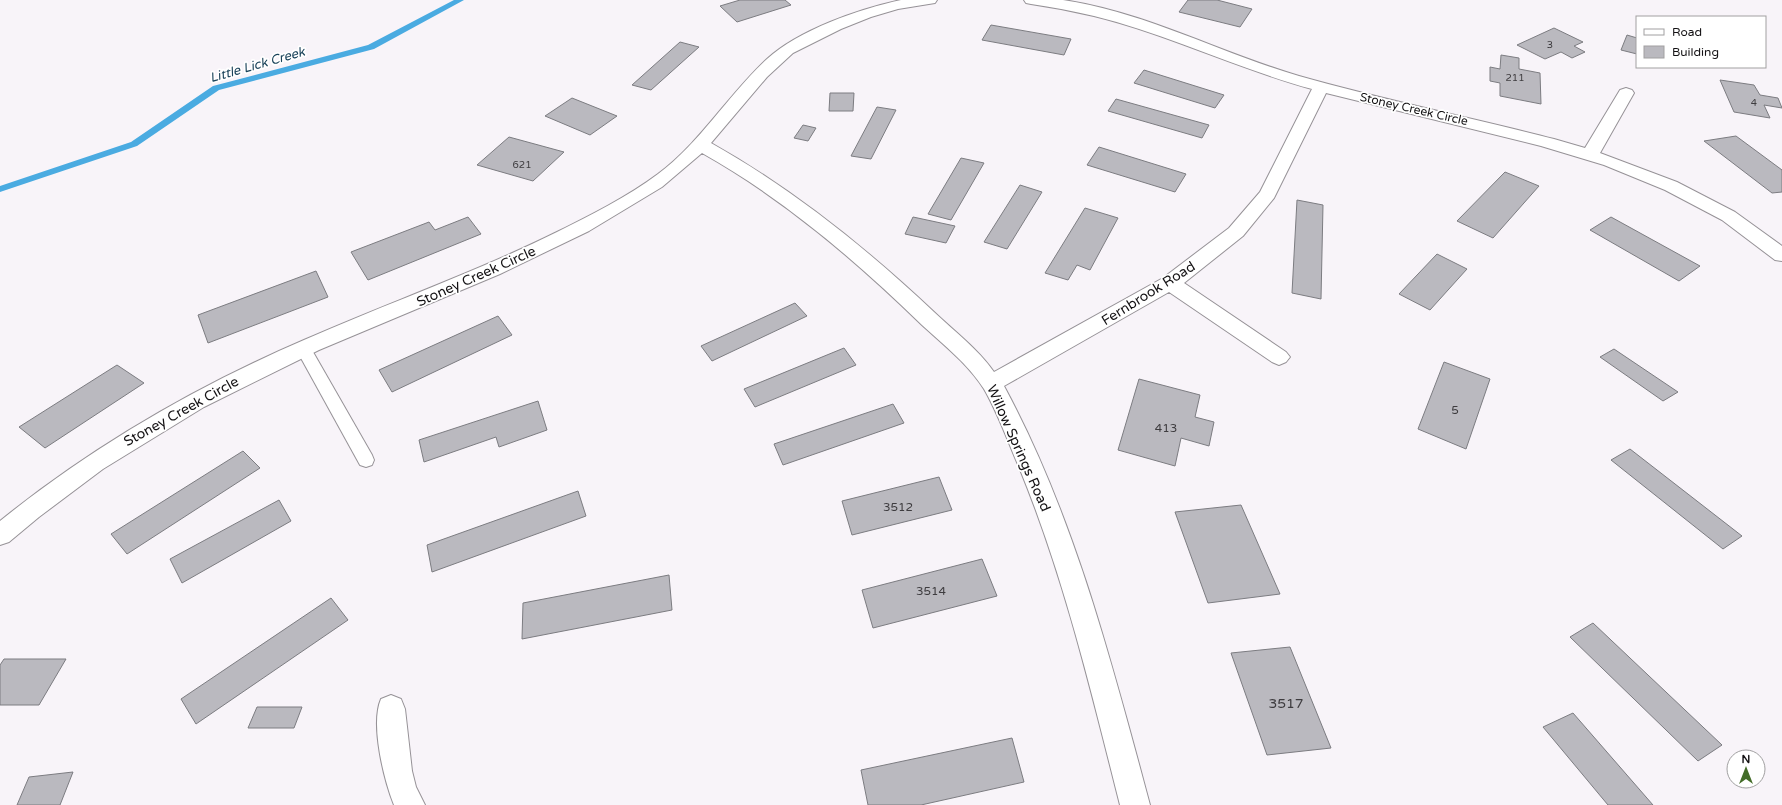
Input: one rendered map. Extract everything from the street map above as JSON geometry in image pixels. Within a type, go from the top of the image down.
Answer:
[{"type":"street","name":"Stoney Creek Circle","points":[[0,535],[69,481],[151,426],[222,387],[304,349],[473,280],[551,243],[626,203],[678,167],[701,145],[766,68],[785,51],[819,33],[863,15],[887,7],[930,0]]},
{"type":"street","name":"Stoney Creek Circle","points":[[1031,0],[1067,5],[1106,14],[1290,78],[1321,87],[1516,133],[1590,155],[1646,175],[1697,199],[1750,231],[1782,255]]},
{"type":"street","name":"Fernbrook Road","points":[[991,383],[1035,360],[1170,283],[1236,232],[1268,194],[1321,87]]},
{"type":"street","points":[[1590,155],[1626,94]]},
{"type":"street","name":"Willow Springs Road","points":[[701,145],[728,159],[804,210],[888,280],[966,355],[991,383],[1029,464],[1062,547],[1096,658],[1135,805]]},
{"type":"street","points":[[1170,283],[1279,356]]},
{"type":"street","points":[[391,709],[398,771],[406,799],[410,805]]},
{"type":"lane","points":[[304,349],[366,460]]},
{"type":"building","points":[[740,0],[785,0],[791,5],[737,22],[720,6]]},
{"type":"building","points":[[1188,0],[1217,0],[1252,9],[1240,27],[1179,12]]},
{"type":"building","points":[[991,25],[1071,39],[1064,55],[982,40]]},
{"type":"building","points":[[1554,28],[1583,42],[1574,46],[1585,52],[1572,58],[1561,52],[1545,59],[1517,45]]},
{"type":"building","points":[[1627,35],[1636,38],[1636,54],[1621,50]]},
{"type":"building","points":[[680,42],[699,47],[651,90],[632,85]]},
{"type":"building","points":[[1501,55],[1519,58],[1519,69],[1540,73],[1541,104],[1500,96],[1500,83],[1490,81],[1490,67],[1500,69]]},
{"type":"building","points":[[1144,70],[1224,95],[1215,108],[1134,83]]},
{"type":"building","points":[[1720,80],[1754,85],[1760,95],[1778,98],[1782,108],[1764,105],[1770,118],[1734,112]]},
{"type":"building","points":[[830,93],[854,93],[853,111],[829,111]]},
{"type":"building","points":[[572,98],[617,116],[590,135],[545,116]]},
{"type":"building","points":[[1116,99],[1209,125],[1202,138],[1108,111]]},
{"type":"building","points":[[877,107],[896,110],[871,159],[851,156]]},
{"type":"building","points":[[803,125],[816,128],[808,141],[794,138]]},
{"type":"building","points":[[1736,136],[1782,170],[1782,192],[1772,193],[1704,141]]},
{"type":"building","points":[[509,137],[564,152],[533,181],[477,165]]},
{"type":"building","points":[[1099,147],[1186,174],[1175,192],[1087,165]]},
{"type":"building","points":[[961,158],[984,163],[951,220],[928,214]]},
{"type":"building","points":[[1505,172],[1539,186],[1493,238],[1457,221]]},
{"type":"building","points":[[1020,185],[1042,192],[1007,249],[984,242]]},
{"type":"building","points":[[1297,200],[1323,205],[1321,299],[1292,293]]},
{"type":"building","points":[[1085,208],[1118,218],[1090,270],[1077,265],[1068,280],[1045,273]]},
{"type":"building","points":[[468,217],[481,234],[368,280],[351,252],[429,222],[435,230]]},
{"type":"building","points":[[913,217],[955,226],[946,243],[905,234]]},
{"type":"building","points":[[1611,217],[1700,266],[1679,281],[1590,230]]},
{"type":"building","points":[[1437,254],[1467,269],[1430,310],[1399,294]]},
{"type":"building","points":[[316,271],[328,297],[208,343],[198,315]]},
{"type":"building","points":[[795,303],[807,316],[712,361],[701,346]]},
{"type":"building","points":[[498,316],[512,335],[392,392],[379,370]]},
{"type":"building","points":[[844,348],[856,365],[755,407],[744,389]]},
{"type":"building","points":[[1614,349],[1678,392],[1663,401],[1600,357]]},
{"type":"building","points":[[1444,362],[1490,379],[1466,449],[1418,429]]},
{"type":"building","points":[[117,365],[144,383],[45,448],[19,427]]},
{"type":"building","points":[[1139,379],[1200,395],[1195,417],[1214,422],[1209,446],[1181,438],[1175,466],[1118,450]]},
{"type":"building","points":[[538,401],[547,430],[499,447],[496,437],[424,462],[419,440]]},
{"type":"building","points":[[893,404],[904,423],[783,465],[774,444]]},
{"type":"building","points":[[1630,449],[1742,536],[1723,549],[1611,460]]},
{"type":"building","points":[[243,451],[260,468],[127,554],[111,534]]},
{"type":"building","points":[[939,477],[952,510],[852,535],[842,501]]},
{"type":"building","points":[[578,491],[586,516],[432,572],[427,545]]},
{"type":"building","points":[[279,500],[291,521],[182,583],[170,559]]},
{"type":"building","points":[[1241,505],[1280,594],[1208,603],[1175,512]]},
{"type":"building","points":[[982,559],[997,596],[873,628],[862,590]]},
{"type":"building","points":[[669,575],[672,610],[522,639],[523,603]]},
{"type":"building","points":[[331,598],[348,620],[196,724],[181,699]]},
{"type":"building","points":[[1593,623],[1722,745],[1698,761],[1570,637]]},
{"type":"building","points":[[1290,647],[1331,748],[1267,755],[1231,653]]},
{"type":"building","points":[[4,659],[66,659],[39,705],[0,705],[0,665]]},
{"type":"building","points":[[257,707],[302,707],[294,728],[248,728]]},
{"type":"building","points":[[1573,713],[1653,805],[1608,805],[1543,727]]},
{"type":"building","points":[[1012,738],[1024,782],[921,805],[868,805],[861,770]]},
{"type":"building","points":[[73,772],[60,805],[17,805],[29,777]]},
{"type":"waterway","name":"Little Lick Creek","points":[[0,189],[134,144],[216,88],[371,47],[460,0]]}]
